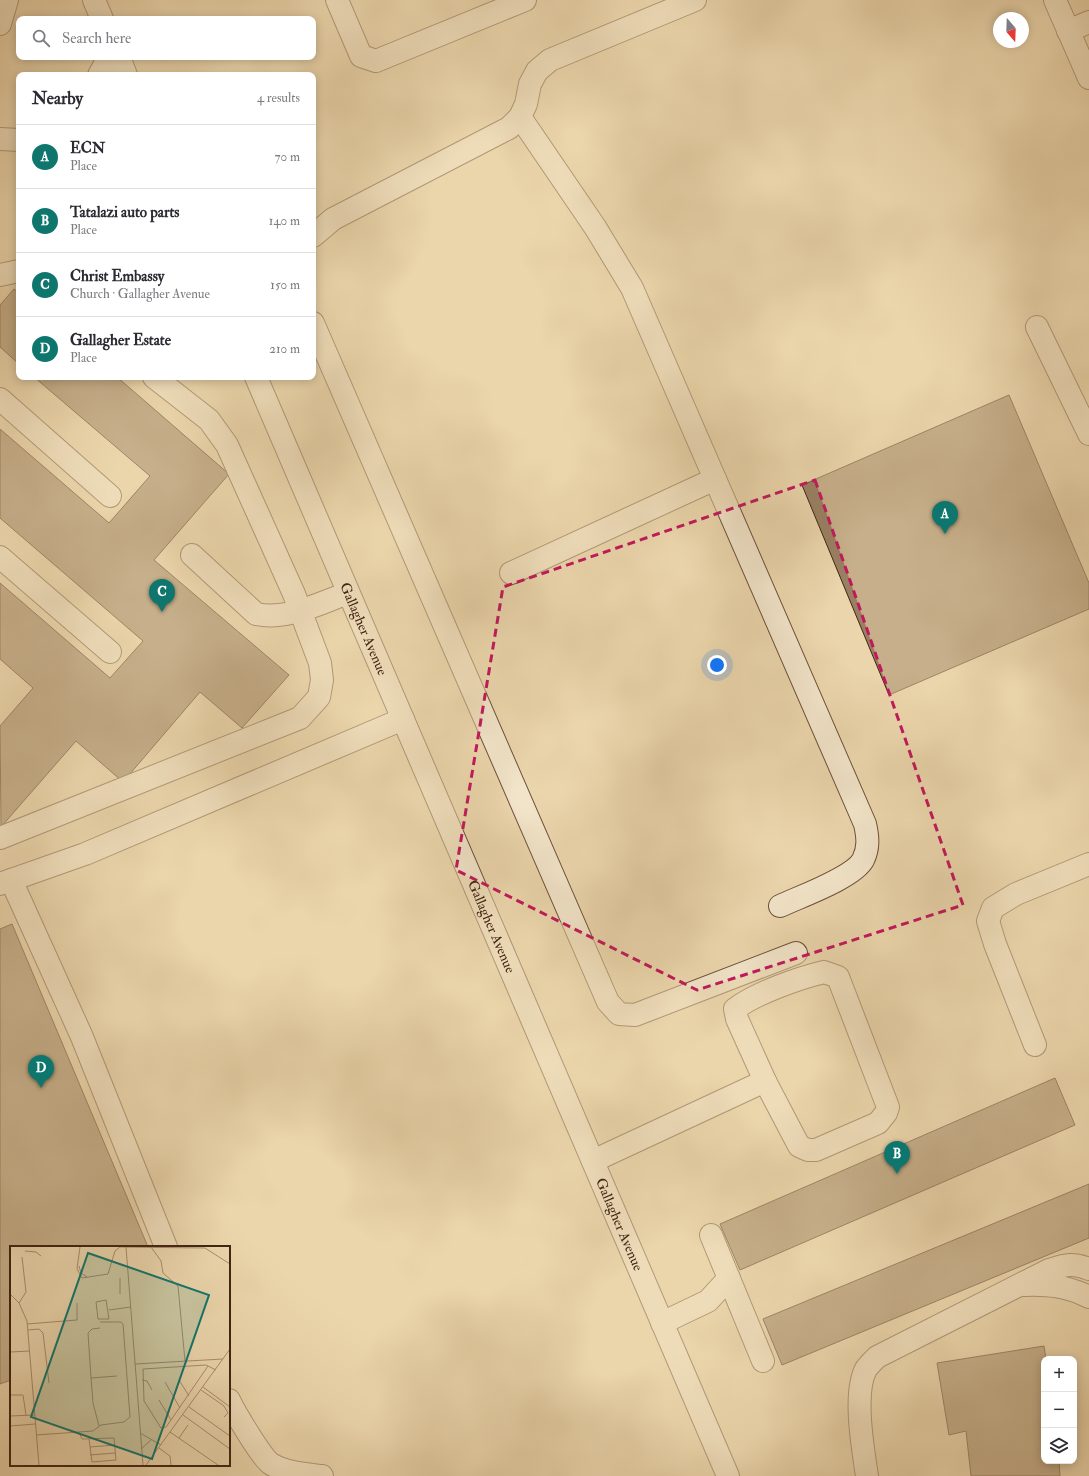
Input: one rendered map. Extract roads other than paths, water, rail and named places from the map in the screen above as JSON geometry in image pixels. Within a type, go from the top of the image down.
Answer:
[{"type":"street","points":[[0,24],[7,0]]},
{"type":"street","points":[[94,0],[101,16]]},
{"type":"street","points":[[343,2],[361,56],[376,61],[525,0]]},
{"type":"street","points":[[316,234],[333,220],[509,128],[520,117],[526,104],[530,84],[537,71],[550,60],[657,7],[695,0]]},
{"type":"street","points":[[1055,0],[1087,70]]},
{"type":"street","points":[[1068,31],[1089,22]]},
{"type":"street","points":[[100,72],[106,60]]},
{"type":"street","points":[[120,60],[125,72]]},
{"type":"street","points":[[520,117],[595,227],[632,288],[865,824],[868,846],[862,861],[847,875],[780,906]]},
{"type":"street","points":[[0,139],[16,140]]},
{"type":"street","points":[[0,276],[16,272]]},
{"type":"street","points":[[1037,327],[1089,434]]},
{"type":"street","points":[[316,331],[608,1002],[619,1014],[635,1015],[796,953]]},
{"type":"street","points":[[0,838],[300,718],[319,697],[322,680],[320,663],[300,610],[227,445],[209,420],[158,380]]},
{"type":"street","name":"Gallagher Avenue","points":[[257,380],[728,1476]]},
{"type":"street","points":[[0,399],[110,496]]},
{"type":"street","points":[[511,573],[715,479]]},
{"type":"street","points":[[192,555],[256,614],[271,616],[300,610],[348,593]]},
{"type":"street","points":[[0,556],[110,652]]},
{"type":"street","points":[[166,1246],[82,1037],[5,882],[85,854],[403,719]]},
{"type":"street","points":[[1035,1045],[995,944],[988,921],[993,908],[1016,894],[1089,864]]},
{"type":"street","points":[[824,972],[838,977],[888,1108],[886,1113],[878,1123],[816,1150],[808,1150],[799,1146],[765,1080],[737,1019],[735,1009],[745,1002],[808,976],[824,972]]},
{"type":"street","points":[[592,1161],[765,1080]]},
{"type":"street","points":[[711,1235],[738,1304],[763,1361]]},
{"type":"street","points":[[867,1476],[859,1400],[861,1384],[867,1369],[877,1357],[1049,1270],[1064,1265],[1077,1264],[1089,1269]]},
{"type":"street","points":[[662,1323],[708,1301],[729,1278]]},
{"type":"street","points":[[1019,1286],[1043,1284],[1064,1286],[1089,1297]]},
{"type":"street","points":[[708,1301],[738,1304]]},
{"type":"street","points":[[230,1402],[234,1411],[270,1464],[288,1472],[322,1476]]},
{"type":"place","name":"ECN","points":[[945,534]]},
{"type":"place","name":"Christ Embassy","points":[[162,612]]},
{"type":"place","name":"Gallagher Estate","points":[[41,1088]]},
{"type":"place","name":"Tatalazi auto parts","points":[[897,1174]]}]
